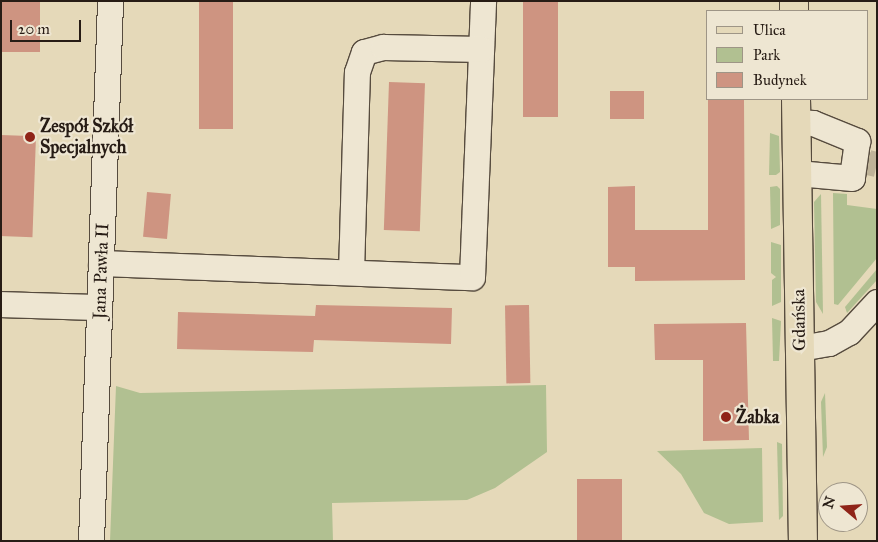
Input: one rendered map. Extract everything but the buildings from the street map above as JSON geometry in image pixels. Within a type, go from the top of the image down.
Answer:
[{"type":"main road","name":"Gdańska","points":[[796,110],[803,541]]},
{"type":"street","name":"Jana Pawła II","points":[[91,541],[110,1]]},
{"type":"street","points":[[101,263],[472,277],[482,1]]},
{"type":"street","points":[[351,272],[357,72],[364,52],[383,46],[481,49]]},
{"type":"street","points":[[796,110],[858,160],[797,173]]},
{"type":"street","points":[[800,348],[829,343],[849,332],[877,302]]},
{"type":"street","points":[[1,304],[99,307]]},
{"type":"green space","points":[[770,133],[779,136],[780,172],[776,175],[769,175]]},
{"type":"green space","points":[[777,186],[780,189],[780,225],[771,229],[770,187]]},
{"type":"green space","points":[[833,193],[847,194],[847,205],[877,209],[877,258],[838,305],[834,304]]},
{"type":"green space","points":[[821,194],[823,314],[816,302],[814,202]]},
{"type":"green space","points":[[771,242],[781,245],[781,302],[772,306],[772,280],[776,277],[771,273]]},
{"type":"green space","points":[[877,269],[877,280],[847,313],[845,307]]},
{"type":"green space","points":[[772,318],[781,321],[779,361],[773,361]]},
{"type":"green space","points":[[546,385],[547,452],[495,488],[467,500],[332,503],[333,541],[110,541],[116,386],[140,393]]},
{"type":"green space","points":[[825,393],[827,447],[823,457],[821,402]]},
{"type":"green space","points":[[777,442],[782,444],[783,516],[779,520]]},
{"type":"green space","points":[[762,448],[763,522],[729,524],[704,513],[681,474],[657,451]]},
{"type":"tunnel","points":[[868,162],[877,164]]},
{"type":"place","name":"Zespół Szkół Specjalnych","points":[[30,137]]},
{"type":"place","name":"Żabka","points":[[726,417]]}]
